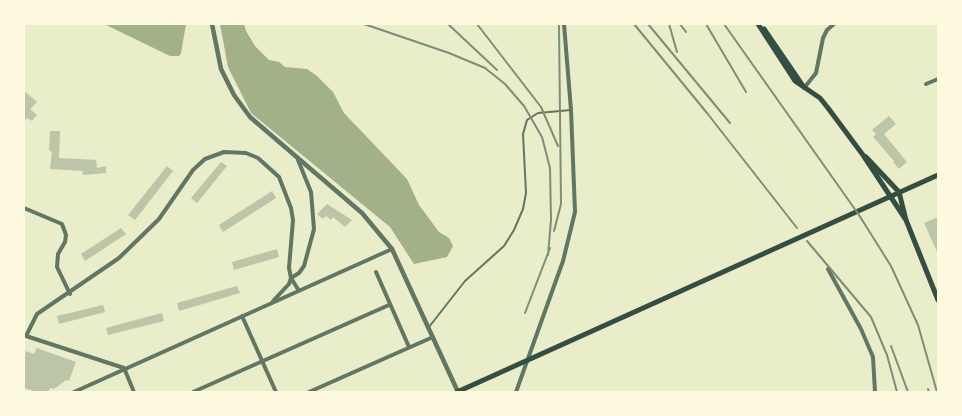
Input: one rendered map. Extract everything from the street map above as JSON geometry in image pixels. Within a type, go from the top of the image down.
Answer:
[{"type":"main road","points":[[759,24],[789,62],[804,88],[820,98],[863,155],[906,220]]},
{"type":"main road","points":[[863,155],[899,192],[906,220],[938,300]]},
{"type":"main road","points":[[458,392],[938,175]]},
{"type":"street","points":[[212,24],[217,56],[234,95],[256,123],[362,213],[392,249],[458,392]]},
{"type":"street","points":[[516,392],[560,271],[575,212],[571,110],[564,24]]},
{"type":"street","points":[[804,88],[816,73],[824,38],[827,30],[834,24]]},
{"type":"street","points":[[926,84],[938,79]]},
{"type":"street","points":[[134,392],[124,368],[25,336],[38,314],[70,294],[119,258],[141,238],[167,209],[198,165],[205,159],[224,152],[246,153],[258,158],[279,177],[288,197],[293,220],[289,257],[291,278],[289,284],[272,303]]},
{"type":"street","points":[[291,278],[299,273],[304,266],[314,229],[310,192],[298,160]]},
{"type":"street","points":[[24,208],[62,224],[66,235],[65,242],[58,254],[57,267],[70,294]]},
{"type":"street","points":[[74,392],[392,249]]},
{"type":"street","points":[[828,269],[861,329],[873,357],[875,392]]},
{"type":"street","points":[[376,272],[409,347]]},
{"type":"street","points":[[291,278],[299,291]]},
{"type":"street","points":[[289,284],[293,293]]},
{"type":"street","points":[[193,392],[389,305]]},
{"type":"street","points":[[242,316],[276,392]]},
{"type":"street","points":[[309,392],[433,337]]},
{"type":"lane","points":[[429,328],[465,281],[504,246],[514,230],[523,209],[526,193],[523,134],[527,120],[538,113],[571,110]]},
{"type":"shaded area","points":[[104,24],[186,24],[181,53],[179,56],[170,56]]},
{"type":"shaded area","points":[[220,24],[244,24],[255,46],[269,60],[279,62],[285,67],[307,69],[333,92],[344,113],[407,179],[419,205],[439,232],[449,238],[453,246],[447,257],[414,264],[390,227],[251,113],[228,67]]},
{"type":"building","points":[[24,91],[37,102],[30,109],[37,115],[32,121],[27,118],[24,122]]},
{"type":"building","points":[[889,116],[896,124],[884,134],[907,162],[899,169],[873,137],[876,134],[872,130]]},
{"type":"building","points":[[50,131],[60,131],[59,158],[96,160],[97,168],[106,166],[106,173],[82,175],[83,171],[50,169],[52,152],[49,150]]},
{"type":"building","points":[[221,162],[227,166],[197,203],[191,198]]},
{"type":"building","points":[[167,166],[173,171],[135,220],[128,215]]},
{"type":"building","points":[[272,191],[276,198],[223,232],[219,225]]},
{"type":"building","points":[[327,204],[352,220],[345,227],[333,217],[331,220],[326,216],[323,219],[317,214]]},
{"type":"building","points":[[938,217],[938,254],[924,223]]},
{"type":"building","points":[[121,228],[126,234],[85,261],[81,254]]},
{"type":"building","points":[[277,249],[279,257],[234,270],[232,262]]},
{"type":"building","points":[[237,286],[240,293],[179,311],[177,303]]},
{"type":"building","points":[[103,305],[105,312],[59,324],[57,316]]},
{"type":"building","points":[[162,313],[164,321],[108,335],[106,328]]},
{"type":"building","points":[[37,348],[76,362],[69,381],[66,380],[54,389],[50,388],[48,392],[37,392],[24,388],[24,357],[26,351],[34,354]]},
{"type":"railway","points":[[364,24],[449,53],[485,68],[505,84],[524,106],[542,137],[550,168],[551,220],[548,255]]},
{"type":"railway","points":[[448,24],[497,70]]},
{"type":"railway","points":[[477,24],[541,107],[558,146]]},
{"type":"railway","points":[[554,231],[561,204],[559,24]]},
{"type":"railway","points":[[634,24],[797,228]]},
{"type":"railway","points":[[648,24],[730,123]]},
{"type":"railway","points":[[669,24],[677,52]]},
{"type":"railway","points":[[680,24],[686,32]]},
{"type":"railway","points":[[706,24],[746,92]]},
{"type":"railway","points":[[724,24],[859,215],[891,266],[918,325],[937,392]]},
{"type":"railway","points":[[807,241],[871,317],[887,355],[897,392]]},
{"type":"railway","points":[[525,313],[550,248]]},
{"type":"railway","points":[[891,346],[908,392]]}]
